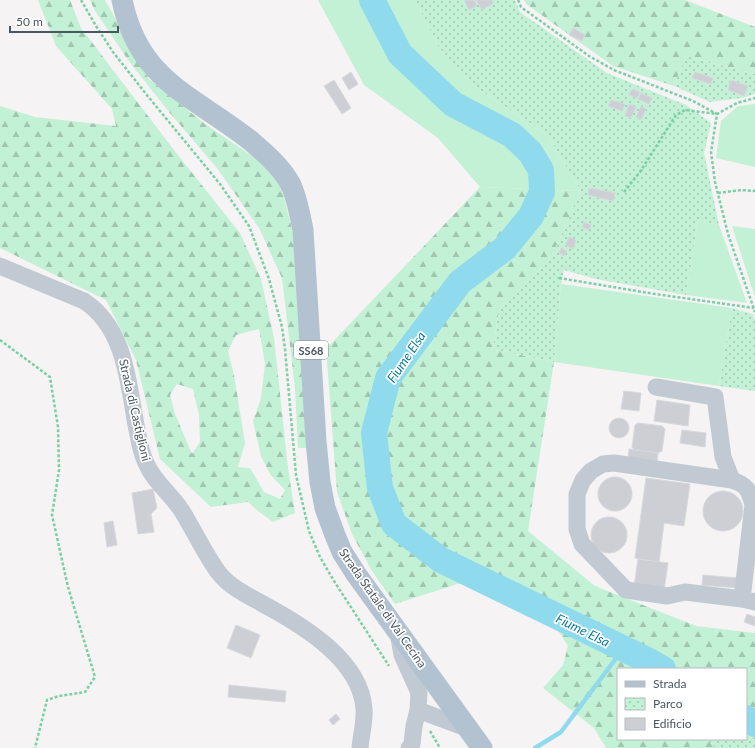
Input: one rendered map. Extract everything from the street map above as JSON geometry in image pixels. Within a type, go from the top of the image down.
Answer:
[{"type":"main road","name":"Strada Statale di Val Cecina","points":[[122,0],[134,37],[143,53],[156,70],[194,102],[236,130],[260,149],[281,170],[291,185],[303,230],[316,441],[320,482],[326,508],[335,535],[348,561],[482,748]]},
{"type":"street","name":"Strada di Castiglioni","points":[[0,266],[84,301],[111,329],[116,337],[123,359],[141,446],[151,472],[182,512],[213,566],[222,578],[240,591],[317,636],[346,667],[357,684],[363,703],[364,717],[360,748]]},
{"type":"street","points":[[656,387],[716,397],[723,457],[732,480]]},
{"type":"street","points":[[614,463],[732,480],[742,484],[750,492],[753,505],[748,601],[685,592],[667,596],[626,590],[582,544],[577,529],[577,494],[583,480],[591,471],[603,464],[614,463]]},
{"type":"street","points":[[398,632],[402,655],[418,690],[418,710],[412,744],[409,748]]},
{"type":"street","points":[[418,710],[469,729]]},
{"type":"path","points":[[81,0],[113,52],[220,184],[249,226],[269,279],[282,327],[296,475],[309,531],[320,557],[334,581],[391,670]]},
{"type":"path","points":[[518,0],[521,7],[589,56],[614,70],[693,101],[718,114]]},
{"type":"path","points":[[624,192],[640,172],[676,115],[685,110],[718,114],[737,103],[755,98]]},
{"type":"path","points":[[718,114],[711,152],[718,193],[728,234],[755,312]]},
{"type":"path","points":[[718,193],[741,190],[755,191]]},
{"type":"path","points":[[559,278],[655,294],[754,308]]},
{"type":"path","points":[[0,340],[50,377],[58,427],[59,470],[52,516],[68,586],[95,677],[85,692],[59,696],[47,700],[35,748]]},
{"type":"green space","points":[[38,0],[70,0],[81,28],[177,154],[240,233],[261,279],[274,338],[288,468],[295,513],[273,522],[248,502],[211,507],[160,459],[136,360],[106,300],[0,248],[0,106],[35,117],[116,126],[112,109],[56,46]],"holes":[[[259,329],[265,364],[261,398],[253,421],[261,456],[270,474],[285,490],[280,499],[264,492],[250,468],[238,467],[245,443],[234,375],[228,351],[236,335]],[[177,384],[193,389],[199,415],[200,442],[192,454],[175,414],[170,395]]]},
{"type":"green space","points":[[90,0],[105,0],[149,79],[205,124],[261,162],[282,189],[297,249],[307,448],[298,448],[295,388],[282,278],[259,228],[217,168],[169,112],[128,60],[95,11]]},
{"type":"green space","points":[[318,0],[415,0],[440,49],[477,88],[547,134],[581,191],[480,187],[438,138],[364,85]]},
{"type":"green space","points":[[415,0],[515,0],[520,12],[607,73],[686,105],[711,123],[704,153],[719,225],[698,220],[686,295],[596,279],[564,270],[561,284],[554,362],[493,349],[499,310],[551,258],[581,191],[547,134],[477,88],[440,49]]},
{"type":"green space","points":[[524,0],[685,0],[755,27],[755,74],[686,56],[674,86],[613,66],[526,4]]},
{"type":"green space","points":[[686,56],[755,74],[755,94],[742,98],[710,102],[674,86]]},
{"type":"green space","points":[[755,104],[755,167],[716,158],[721,121],[738,106]]},
{"type":"green space","points":[[480,187],[581,191],[551,258],[499,310],[493,349],[554,362],[528,531],[595,586],[696,626],[755,633],[755,718],[747,713],[747,668],[617,668],[617,740],[707,740],[716,748],[606,748],[594,728],[543,688],[563,665],[568,646],[559,632],[547,622],[464,582],[395,604],[372,571],[352,534],[337,492],[326,349]]},
{"type":"green space","points":[[698,220],[719,225],[747,303],[686,295]]},
{"type":"green space","points":[[732,226],[755,229],[755,297]]},
{"type":"green space","points":[[561,284],[732,308],[719,386],[554,362]]},
{"type":"green space","points":[[732,308],[753,314],[755,321],[755,391],[719,386]]},
{"type":"green space","points":[[747,731],[755,738],[755,748],[716,748],[707,740],[747,740]]},
{"type":"building","points":[[464,0],[474,0],[477,6],[469,10]]},
{"type":"building","points":[[476,0],[492,0],[494,3],[482,10]]},
{"type":"building","points":[[573,28],[585,35],[582,41],[569,35]]},
{"type":"building","points":[[351,72],[358,84],[349,90],[342,78]]},
{"type":"building","points":[[695,72],[713,78],[711,84],[692,78]]},
{"type":"building","points":[[334,80],[351,108],[342,114],[324,86]]},
{"type":"building","points":[[731,80],[748,86],[744,96],[728,90]]},
{"type":"building","points":[[632,89],[640,92],[637,98],[629,95]]},
{"type":"building","points":[[641,93],[652,98],[649,104],[638,99]]},
{"type":"building","points":[[611,100],[625,104],[622,111],[608,106]]},
{"type":"building","points":[[629,104],[636,107],[631,118],[625,116]]},
{"type":"building","points":[[641,106],[646,109],[641,120],[636,117]]},
{"type":"building","points":[[589,188],[615,193],[613,201],[588,195]]},
{"type":"building","points":[[584,222],[591,225],[589,230],[582,227]]},
{"type":"building","points":[[569,237],[576,240],[573,249],[565,245]]},
{"type":"building","points":[[561,248],[567,251],[564,256],[559,253]]},
{"type":"building","points":[[624,391],[641,393],[639,411],[621,409]]},
{"type":"building","points":[[657,400],[690,405],[688,426],[654,421]]},
{"type":"building","points":[[619,418],[626,421],[629,428],[626,435],[619,438],[612,435],[609,428],[612,421]]},
{"type":"building","points":[[638,423],[662,426],[665,429],[662,451],[658,453],[634,450],[632,447],[635,425]]},
{"type":"building","points":[[682,430],[706,433],[705,447],[680,443]]},
{"type":"building","points":[[629,449],[658,453],[657,462],[628,459]]},
{"type":"building","points":[[615,477],[627,482],[632,494],[627,506],[615,511],[603,506],[598,494],[603,482]]},
{"type":"building","points":[[646,478],[690,484],[684,526],[664,523],[659,562],[635,558]]},
{"type":"building","points":[[153,489],[157,508],[151,514],[154,532],[138,534],[132,493]]},
{"type":"building","points":[[723,491],[731,493],[737,497],[741,503],[743,511],[741,519],[737,525],[731,529],[723,531],[715,529],[709,525],[705,519],[703,511],[705,503],[709,497],[715,493]]},
{"type":"building","points":[[609,517],[619,520],[624,525],[627,535],[624,545],[619,550],[609,553],[599,550],[594,545],[591,535],[594,525],[599,520]]},
{"type":"building","points":[[113,521],[117,545],[107,547],[104,523]]},
{"type":"building","points":[[638,559],[668,563],[664,591],[634,587]]},
{"type":"building","points":[[703,575],[738,578],[737,588],[702,585]]},
{"type":"building","points":[[747,614],[755,617],[755,626],[744,622]]},
{"type":"building","points":[[236,625],[260,635],[251,658],[227,648]]},
{"type":"building","points":[[229,685],[286,691],[285,702],[228,697]]},
{"type":"building","points":[[336,714],[340,719],[333,725],[329,720]]},
{"type":"waterway","name":"Fiume Elsa","points":[[372,0],[400,54],[453,104],[512,135],[530,152],[541,170],[542,192],[531,216],[505,248],[460,282],[388,378],[374,433],[380,488],[394,524],[441,560],[661,668]]},
{"type":"waterway","points":[[535,748],[561,732],[623,649]]},
{"type":"waterway","name":"Fiume Elsa","points":[[747,719],[755,724]]}]
